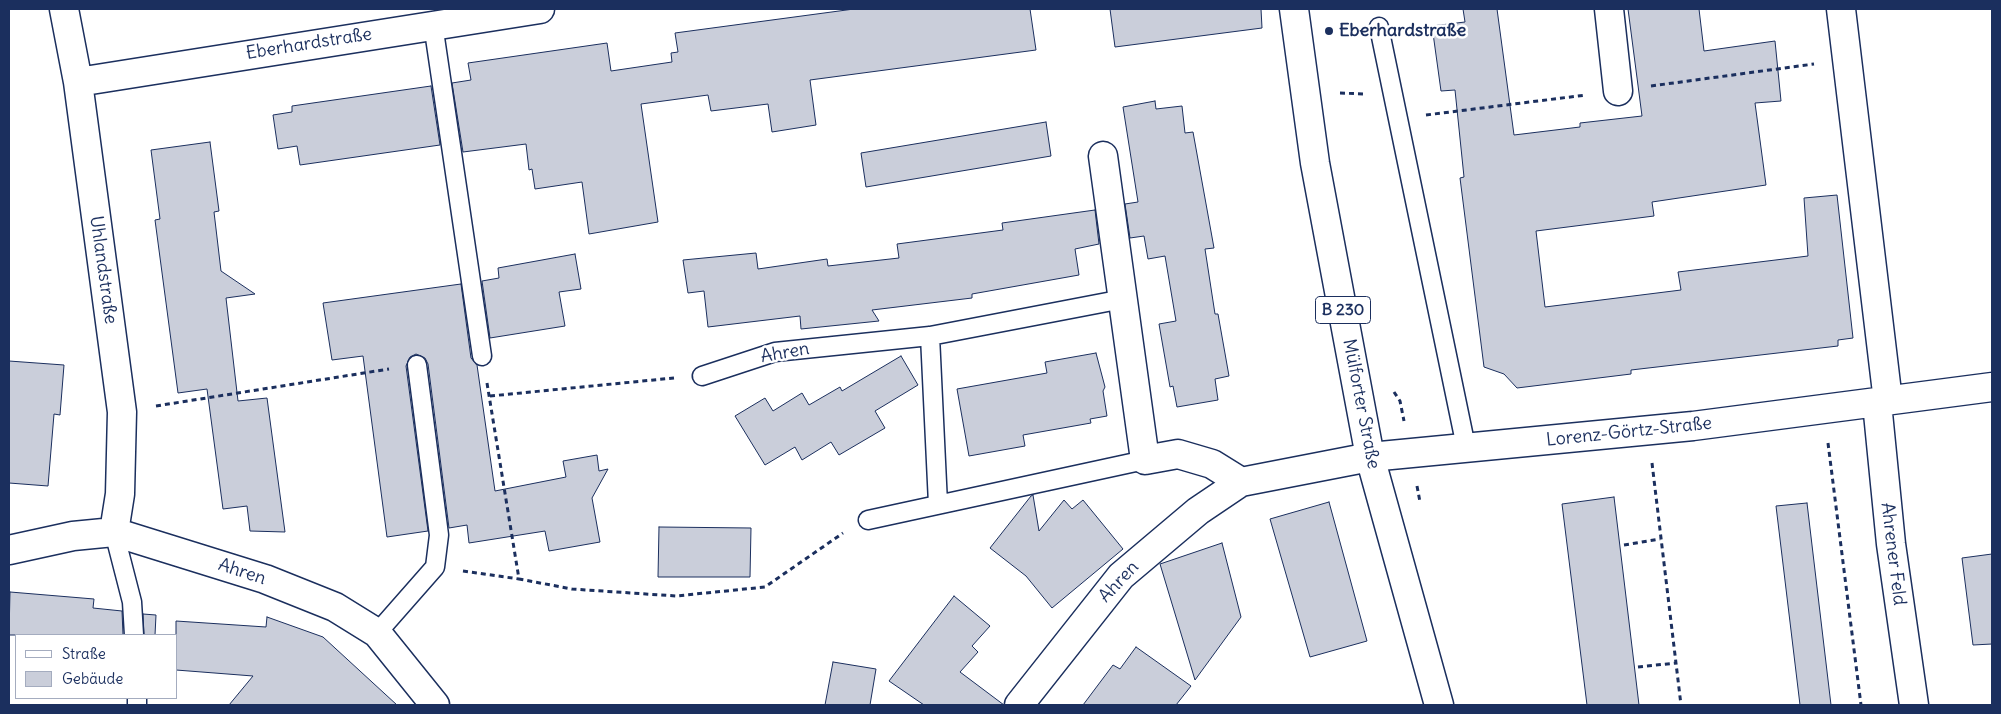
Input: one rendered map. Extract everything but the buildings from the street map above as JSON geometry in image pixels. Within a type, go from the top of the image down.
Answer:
[{"type":"street","name":"Uhlandstraße","points":[[64,9],[78,82],[122,412],[120,494],[114,532]]},
{"type":"street","name":"Eberhardstraße","points":[[78,82],[433,24],[540,9]]},
{"type":"street","name":"Mülforter Straße","points":[[1294,9],[1305,96],[1370,457],[1439,705]]},
{"type":"street","points":[[1609,9],[1618,91]]},
{"type":"street","points":[[1840,9],[1882,402]]},
{"type":"street","points":[[1103,156],[1145,460],[1178,454],[1212,464],[1241,482]]},
{"type":"street","name":"Lorenz-Görtz-Straße","points":[[1370,457],[1648,431],[1992,387]]},
{"type":"street","name":"Ahrener Feld","points":[[1882,402],[1891,544],[1914,705]]},
{"type":"street","name":"Ahren","points":[[1019,705],[1121,576],[1198,511],[1241,482],[1370,457]]},
{"type":"street","name":"Ahren","points":[[9,550],[73,536],[114,532],[265,579],[335,607],[377,633],[435,705]]},
{"type":"lane","points":[[433,24],[482,356]]},
{"type":"lane","points":[[1379,27],[1466,447]]},
{"type":"lane","name":"Ahren","points":[[702,376],[775,352],[930,336],[1124,299]]},
{"type":"lane","points":[[930,336],[938,504]]},
{"type":"lane","points":[[377,633],[435,566],[439,535],[417,365]]},
{"type":"lane","points":[[868,520],[1145,460]]},
{"type":"lane","points":[[114,532],[132,602],[134,634]]},
{"type":"path","points":[[1305,96],[1333,93],[1372,95],[1408,117],[1846,60]]},
{"type":"path","points":[[482,356],[519,579]]},
{"type":"path","points":[[122,412],[417,365]]},
{"type":"path","points":[[490,396],[702,376]]},
{"type":"path","points":[[1824,410],[1861,705]]},
{"type":"path","points":[[1648,431],[1681,705]]},
{"type":"path","points":[[435,566],[572,589],[676,596],[765,587],[847,530],[868,520]]},
{"type":"path","points":[[1624,545],[1660,539]]},
{"type":"path","points":[[1638,667],[1676,663]]},
{"type":"place","name":"Eberhardstraße","points":[[1329,31]]}]
